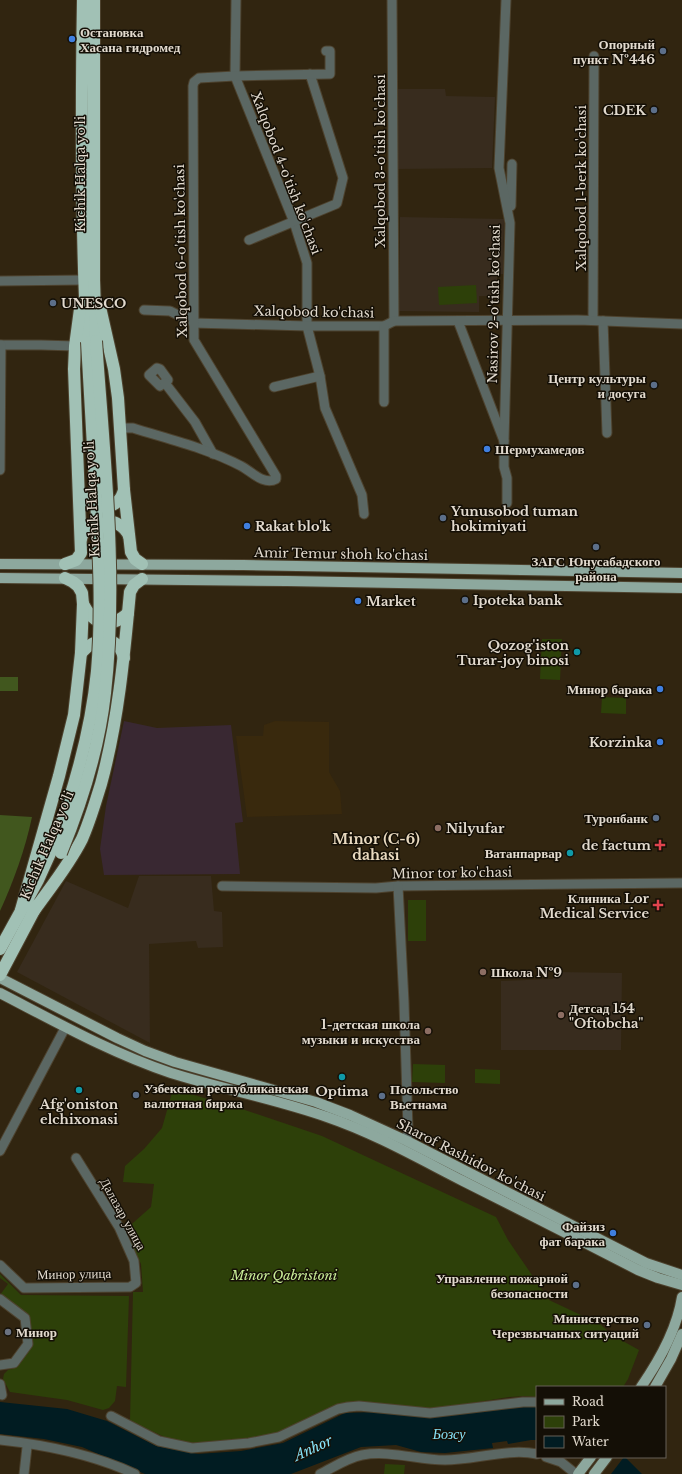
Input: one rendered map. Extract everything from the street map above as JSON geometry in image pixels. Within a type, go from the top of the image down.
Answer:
[{"type":"highway","name":"Kichik Halqa yo'li","points":[[0,976],[34,912],[57,851],[79,807],[88,779],[101,720],[107,672],[110,605],[110,555],[92,342],[82,93],[83,0]]},
{"type":"highway","name":"Kichik Halqa yo'li","points":[[89,280],[94,0]]},
{"type":"highway","points":[[65,564],[78,558],[81,553],[72,347],[89,280]]},
{"type":"highway","points":[[89,280],[114,369],[121,428],[124,490],[129,537],[133,556],[142,564]]},
{"type":"highway","points":[[79,491],[87,502],[102,506],[117,503],[122,497],[124,490]]},
{"type":"highway","points":[[80,539],[88,526],[107,521],[115,522],[122,526],[129,537]]},
{"type":"highway","points":[[21,910],[59,776],[74,715],[81,653],[83,604],[82,593],[78,586],[65,578]]},
{"type":"highway","points":[[34,912],[69,860],[87,828],[95,804],[110,747],[124,658],[130,592],[134,585],[142,579]]},
{"type":"highway","points":[[83,604],[92,616],[104,623],[114,623],[128,613]]},
{"type":"highway","points":[[81,653],[91,644],[105,640],[118,645],[122,650],[124,658]]},
{"type":"highway","name":"Kichik Halqa yo'li","points":[[0,949],[38,880],[57,851]]},
{"type":"main road","name":"Amir Temur shoh ko'chasi","points":[[0,564],[142,564],[682,573]]},
{"type":"main road","points":[[286,566],[287,581]]},
{"type":"main road","points":[[548,570],[552,578],[550,585]]},
{"type":"main road","points":[[0,578],[287,581],[682,588]]},
{"type":"main road","name":"Sharof Rashidov ko'chasi","points":[[0,976],[98,1028],[175,1062],[316,1102],[350,1115],[407,1141],[646,1263],[682,1275]]},
{"type":"main road","name":"Sharof Rashidov ko'chasi","points":[[0,993],[65,1028],[112,1050],[171,1072],[326,1116],[410,1154],[638,1270],[682,1285]]},
{"type":"main road","points":[[642,1386],[657,1362],[671,1333],[682,1298]]},
{"type":"main road","points":[[656,1386],[667,1367],[682,1334]]},
{"type":"main road","points":[[577,1474],[590,1458]]},
{"type":"main road","points":[[594,1474],[606,1458]]},
{"type":"street","name":"Xalqobod 4-o'tish ko'chasi","points":[[236,0],[235,76],[294,222],[307,263],[307,326],[320,376],[325,408],[362,495],[364,514]]},
{"type":"street","name":"Xalqobod 3-o'tish ko'chasi","points":[[392,0],[394,321]]},
{"type":"street","name":"Nasirov 2-o'tish ko'chasi","points":[[504,441],[510,223],[499,168],[506,0]]},
{"type":"street","points":[[235,76],[330,73],[330,51],[326,51]]},
{"type":"street","name":"Xalqobod 1-berk ko'chasi","points":[[594,56],[598,320],[607,433]]},
{"type":"street","points":[[249,240],[336,204],[343,178],[310,74]]},
{"type":"street","name":"Xalqobod 6-o'tish ko'chasi","points":[[212,454],[240,466],[264,480],[274,481],[276,479],[276,476],[194,340],[192,89],[194,82],[199,78],[235,76]]},
{"type":"street","points":[[510,223],[512,164]]},
{"type":"street","points":[[0,281],[89,280]]},
{"type":"street","name":"Xalqobod ko'chasi","points":[[144,310],[170,311],[180,316],[193,319],[307,326],[384,326],[394,321],[507,320],[598,320],[682,324]]},
{"type":"street","points":[[458,321],[504,441],[504,467],[508,478],[507,503]]},
{"type":"street","points":[[384,326],[384,402]]},
{"type":"street","points":[[0,468],[1,345],[72,347]]},
{"type":"street","points":[[274,388],[320,376]]},
{"type":"street","points":[[165,383],[195,422],[212,454]]},
{"type":"street","points":[[121,428],[133,428],[212,454]]},
{"type":"street","name":"Minor tor ko'chasi","points":[[222,886],[335,888],[682,883]]},
{"type":"street","points":[[398,886],[404,1009],[408,1129],[407,1141]]},
{"type":"street","points":[[0,1151],[65,1028]]},
{"type":"street","name":"Далазар улица","points":[[76,1158],[119,1227],[134,1261],[136,1284],[134,1285]]},
{"type":"street","name":"Минор улица","points":[[0,1265],[24,1288],[130,1287],[134,1285]]},
{"type":"street","points":[[0,1299],[25,1318],[28,1344],[14,1362],[0,1365]]},
{"type":"street","points":[[0,1384],[2,1395]]},
{"type":"street","points":[[111,1416],[159,1441],[192,1448],[249,1443],[279,1437],[313,1420],[348,1407],[359,1406],[430,1413],[523,1402],[536,1402]]},
{"type":"street","points":[[0,1440],[35,1444],[80,1453],[135,1474]]},
{"type":"street","points":[[0,1446],[27,1447],[73,1455],[125,1474]]},
{"type":"street","points":[[24,1474],[27,1447]]},
{"type":"street","points":[[320,1474],[352,1458],[363,1455],[383,1454],[445,1460],[517,1453],[536,1454]]},
{"type":"street","points":[[549,1458],[561,1462],[577,1474]]},
{"type":"shaded area","points":[[397,89],[445,89],[446,96],[495,97],[492,168],[396,169]]},
{"type":"shaded area","points":[[400,217],[504,219],[503,274],[497,274],[497,296],[479,296],[479,312],[399,311]]},
{"type":"shaded area","points":[[124,721],[157,728],[231,725],[243,822],[235,823],[240,874],[104,875],[100,849],[106,806]]},
{"type":"shaded area","points":[[275,721],[329,722],[329,772],[340,791],[342,814],[247,817],[236,736],[263,736],[264,725]]},
{"type":"shaded area","points":[[139,876],[211,876],[214,911],[222,912],[223,947],[198,948],[196,941],[149,944],[150,1043],[17,972],[66,881],[128,908]]},
{"type":"shaded area","name":"Детсад 154 \"Oftobcha\"","points":[[556,972],[622,973],[621,1050],[501,1050],[501,981],[553,979]]},
{"type":"green space","points":[[476,285],[477,303],[439,305],[438,287]]},
{"type":"green space","points":[[542,639],[562,639],[560,680],[540,679]]},
{"type":"green space","points":[[0,677],[18,677],[18,691],[0,691]]},
{"type":"green space","points":[[602,697],[626,698],[626,714],[601,713]]},
{"type":"green space","points":[[0,815],[32,817],[19,865],[0,911]]},
{"type":"green space","points":[[408,900],[426,900],[426,941],[408,941]]},
{"type":"green space","points":[[413,1064],[445,1065],[445,1083],[412,1082]]},
{"type":"green space","points":[[475,1069],[500,1070],[500,1084],[475,1083]]},
{"type":"green space","name":"Minor Qabristoni","points":[[173,1089],[239,1108],[322,1136],[496,1217],[508,1240],[549,1300],[600,1324],[612,1335],[639,1350],[628,1379],[624,1386],[536,1386],[536,1397],[509,1397],[434,1409],[380,1403],[343,1403],[279,1432],[246,1439],[204,1444],[169,1439],[130,1421],[133,1292],[143,1292],[141,1264],[125,1230],[151,1207],[154,1184],[123,1182],[125,1166],[144,1149],[162,1128]]},
{"type":"green space","points":[[0,1274],[21,1295],[129,1296],[126,1387],[117,1386],[115,1401],[109,1408],[103,1410],[67,1400],[10,1392],[3,1379],[4,1374],[13,1368],[31,1346],[27,1316],[0,1295],[8,1284],[0,1278]]},
{"type":"green space","points":[[385,1464],[405,1465],[404,1474],[384,1474]]},
{"type":"water","name":"Бозсу","points":[[0,1402],[67,1409],[107,1421],[156,1446],[198,1454],[241,1451],[283,1443],[345,1413],[378,1412],[421,1417],[521,1406],[536,1407],[536,1440],[508,1444],[507,1441],[492,1443],[493,1448],[445,1453],[421,1452],[396,1445],[361,1447],[291,1474],[145,1474],[82,1447],[44,1439],[0,1434]]},
{"type":"water","points":[[583,1458],[626,1458],[642,1474],[599,1474]]},
{"type":"pier","points":[[581,1458],[623,1458],[611,1474],[596,1474]]},
{"type":"place","name":"Остановка Хасана гидромед","points":[[72,39]]},
{"type":"place","name":"Опорный пункт №446","points":[[663,51]]},
{"type":"place","name":"CDEK","points":[[654,110]]},
{"type":"place","name":"UNESCO","points":[[53,303]]},
{"type":"place","name":"Центр культуры и досуга","points":[[654,385]]},
{"type":"place","name":"Шермухамедов","points":[[487,449]]},
{"type":"place","name":"Yunusobod tuman hokimiyati","points":[[443,518]]},
{"type":"place","name":"Rakat blo'k","points":[[247,526]]},
{"type":"place","name":"ЗАГС Юнусабадского района","points":[[596,547]]},
{"type":"place","name":"Ipoteka bank","points":[[465,600]]},
{"type":"place","name":"Market","points":[[358,601]]},
{"type":"place","name":"Qozog'iston Turar-joy binosi","points":[[577,652]]},
{"type":"place","name":"Минор барака","points":[[660,689]]},
{"type":"place","name":"Korzinka","points":[[660,742]]},
{"type":"place","name":"Туронбанк","points":[[656,818]]},
{"type":"place","name":"Nilyufar","points":[[438,828]]},
{"type":"place","name":"de factum","points":[[660,845]]},
{"type":"place","name":"Ватанпарвар","points":[[570,853]]},
{"type":"place","name":"Клиника Lor Medical Service","points":[[658,905]]},
{"type":"place","name":"Школа №9","points":[[483,972]]},
{"type":"place","name":"Детсад 154 \"Oftobcha\"","points":[[561,1015]]},
{"type":"place","name":"1-детская школа музыки и искусства","points":[[428,1031]]},
{"type":"place","name":"Optima","points":[[342,1077]]},
{"type":"place","name":"Afg'oniston elchixonasi","points":[[79,1090]]},
{"type":"place","name":"Узбекская республиканская валютная биржа","points":[[136,1095]]},
{"type":"place","name":"Посольство Вьетнама","points":[[382,1096]]},
{"type":"place","name":"Файзиз фат барака","points":[[613,1233]]},
{"type":"place","name":"Управление пожарной безопасности","points":[[576,1285]]},
{"type":"place","name":"Министерство Черезвычаных ситуаций","points":[[647,1325]]},
{"type":"place","name":"Минор","points":[[8,1332]]},
{"type":"district","name":"Minor (C-6) dahasi","points":[[376,848]]},
{"type":"water label","name":"Anhor","points":[[313,1448]]}]
